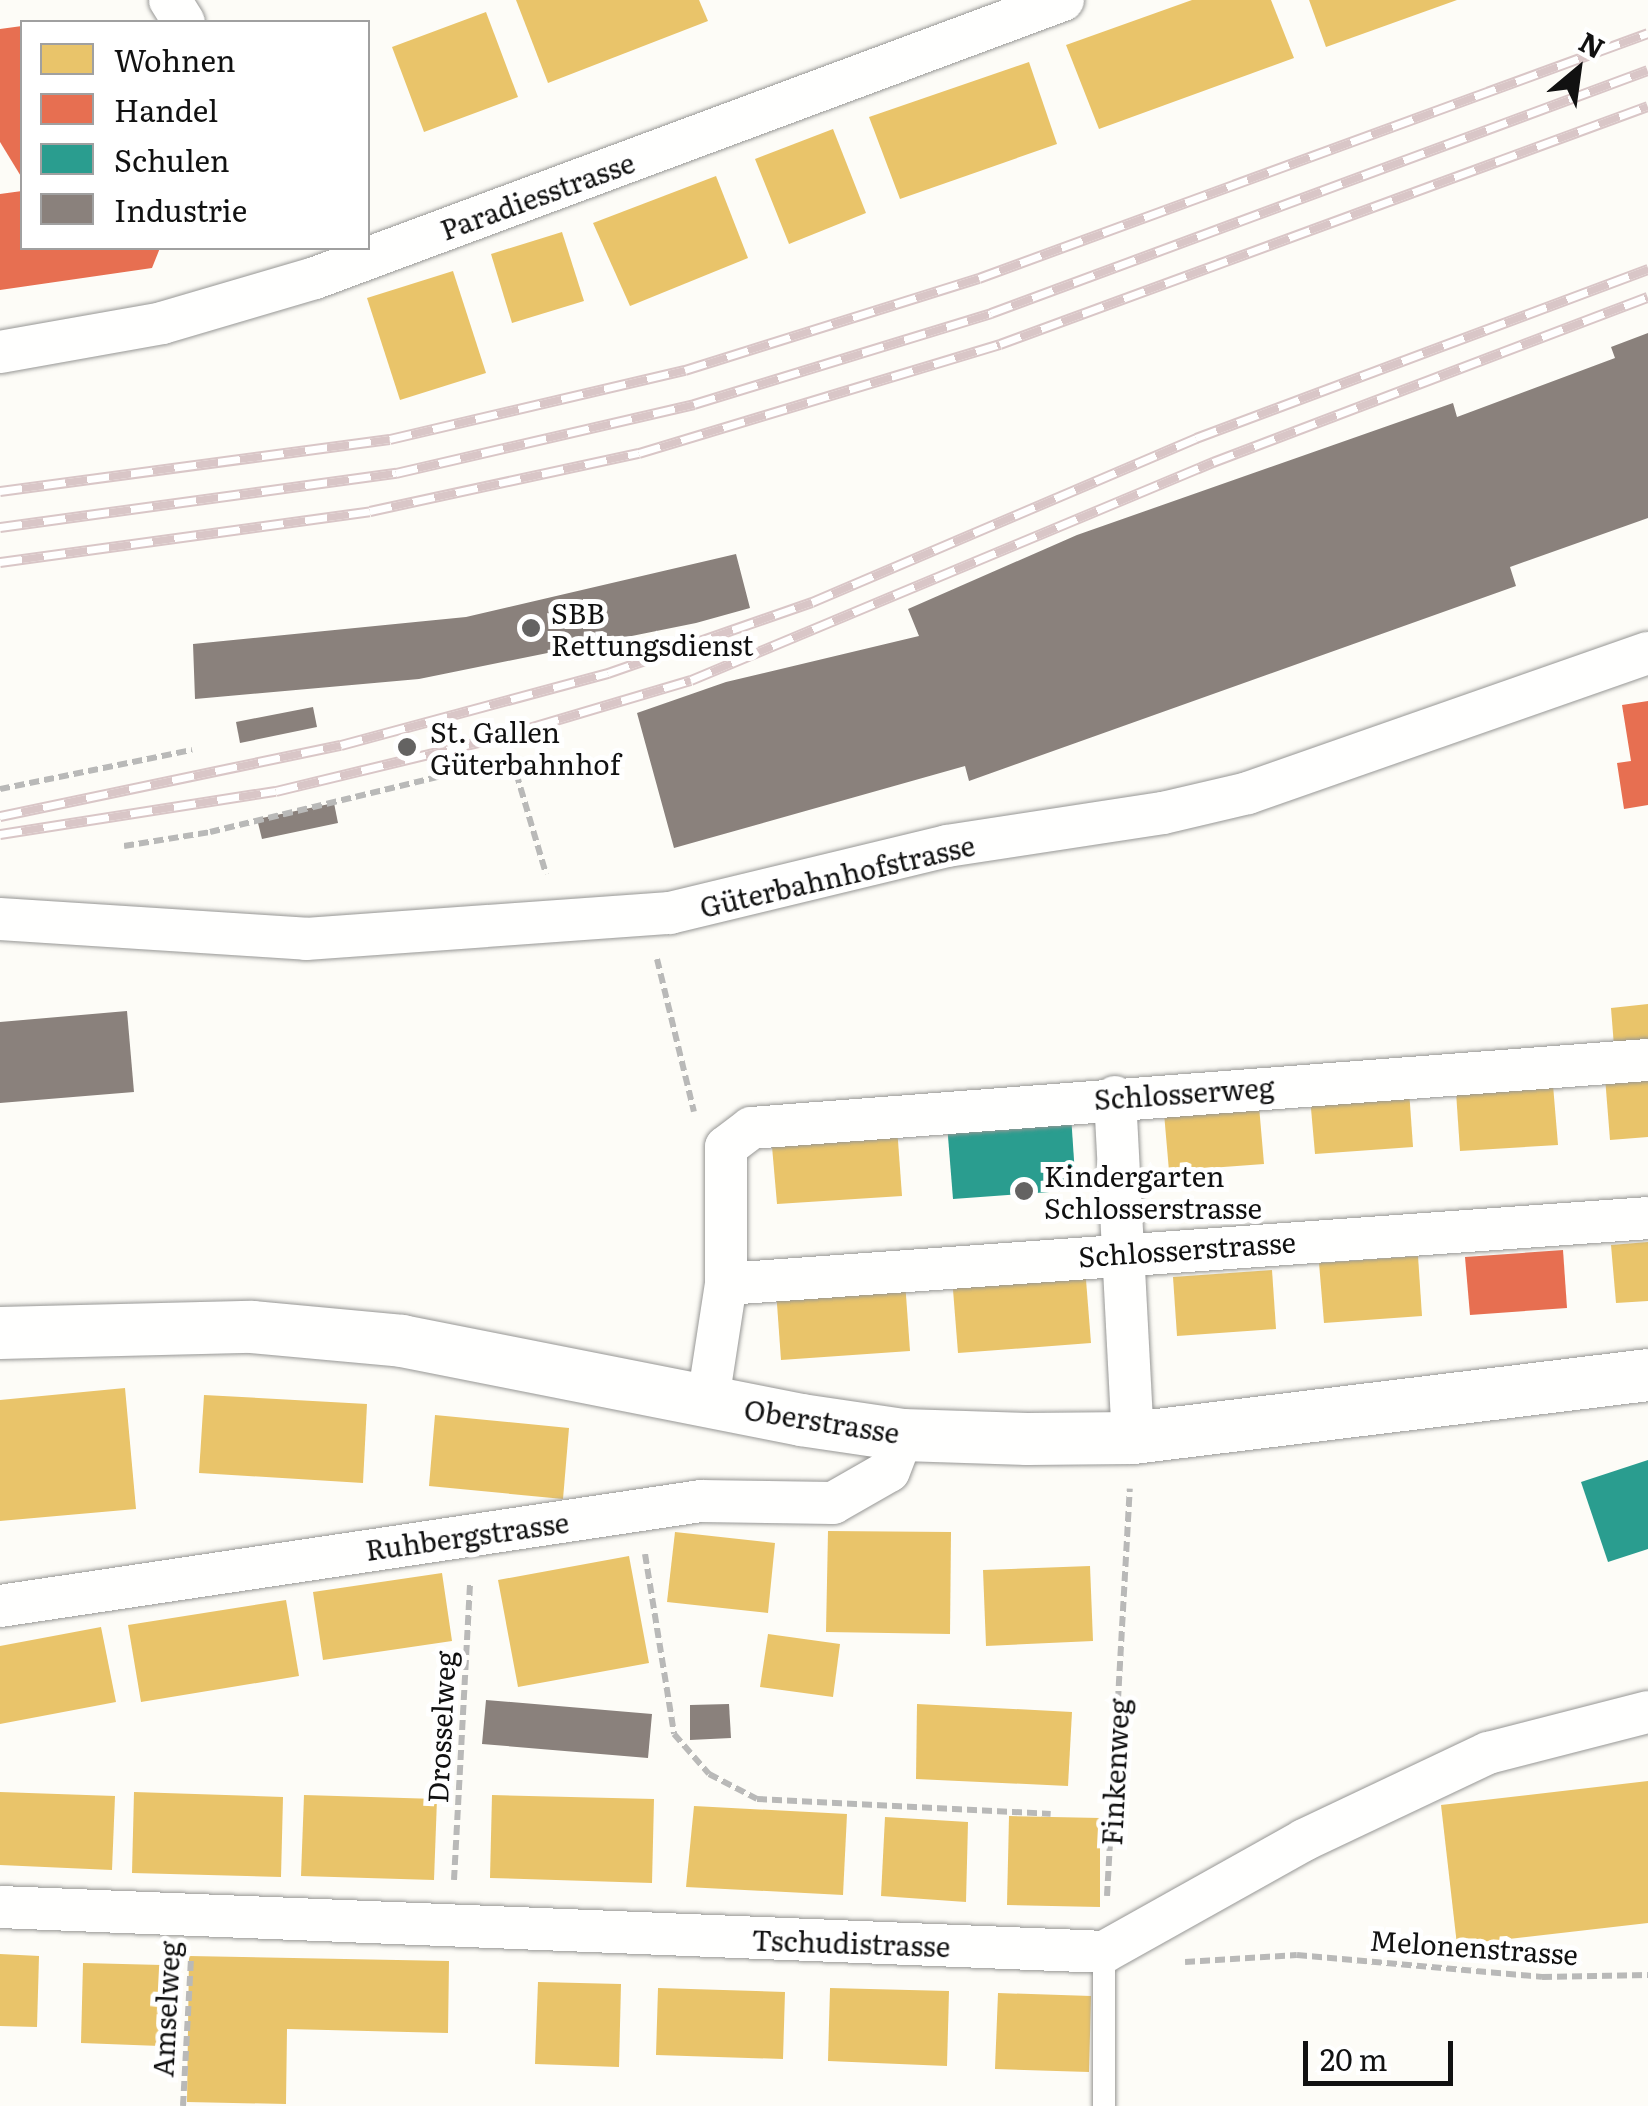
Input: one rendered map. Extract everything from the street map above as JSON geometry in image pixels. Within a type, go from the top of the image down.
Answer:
[{"type":"street","name":"Paradiesstrasse","points":[[370,241],[1063,0]]},
{"type":"street","name":"Paradiesstrasse","points":[[0,352],[162,324],[345,250]]},
{"type":"street","name":"Güterbahnhofstrasse","points":[[0,919],[245,938],[560,924],[670,913],[947,846],[1230,797],[1648,653]]},
{"type":"street","name":"Schlosserweg","points":[[712,1138],[751,1128],[1114,1097],[1648,1060]]},
{"type":"street","points":[[1114,1097],[1126,1252],[1133,1438]]},
{"type":"street","points":[[708,1400],[726,1284],[712,1138]]},
{"type":"street","name":"Schlosserstrasse","points":[[726,1284],[1126,1252],[1648,1218]]},
{"type":"street","name":"Oberstrasse","points":[[0,1333],[271,1328],[475,1354],[904,1434],[1133,1438],[1648,1375]]},
{"type":"street","name":"Ruhbergstrasse","points":[[0,1606],[700,1501],[814,1505],[851,1498],[889,1471],[904,1434]]},
{"type":"street","points":[[1104,1952],[1304,1840],[1488,1753],[1648,1712]]},
{"type":"street","name":"Tschudistrasse","points":[[0,1907],[1104,1952]]},
{"type":"lane","points":[[1104,1952],[1104,2106]]},
{"type":"path","points":[[0,789],[192,750]]},
{"type":"path","points":[[124,846],[210,832],[512,759],[560,924]]},
{"type":"path","points":[[671,1005],[712,1138]]},
{"type":"path","name":"Finkenweg","points":[[1104,1952],[1133,1438]]},
{"type":"path","points":[[638,1511],[674,1734],[709,1774],[757,1799],[1051,1814]]},
{"type":"path","name":"Drosselweg","points":[[453,1895],[472,1562]]},
{"type":"path","name":"Amselweg","points":[[183,2106],[193,1914]]},
{"type":"path","name":"Melonenstrasse","points":[[1196,1964],[1297,1956],[1542,1977],[1648,1976]]},
{"type":"building: Wohnen","points":[[516,0],[699,0],[708,21],[548,83]]},
{"type":"building: Wohnen","points":[[1192,0],[1271,0],[1294,58],[1099,129],[1066,45]]},
{"type":"building: Wohnen","points":[[1309,0],[1457,0],[1326,47]]},
{"type":"building: Wohnen","points":[[486,12],[518,97],[424,132],[392,47]]},
{"type":"building: Wohnen","points":[[1029,62],[1057,144],[900,199],[869,117]]},
{"type":"building: Wohnen","points":[[833,129],[866,213],[789,244],[755,159]]},
{"type":"building: Wohnen","points":[[716,176],[748,258],[630,306],[593,223]]},
{"type":"building: Wohnen","points":[[562,232],[584,301],[512,323],[491,254]]},
{"type":"building: Wohnen","points":[[453,271],[486,373],[400,400],[367,298]]},
{"type":"building: Wohnen","points":[[1648,1004],[1648,1043],[1614,1046],[1611,1008]]},
{"type":"building: Wohnen","points":[[1648,1073],[1648,1137],[1610,1140],[1605,1077]]},
{"type":"building: Wohnen","points":[[1553,1085],[1558,1145],[1460,1151],[1456,1092]]},
{"type":"building: Wohnen","points":[[1409,1090],[1413,1147],[1315,1154],[1310,1097]]},
{"type":"building: Wohnen","points":[[1259,1106],[1264,1164],[1169,1171],[1164,1113]]},
{"type":"building: Wohnen","points":[[897,1127],[902,1196],[777,1204],[771,1135]]},
{"type":"building: Wohnen","points":[[1648,1242],[1648,1301],[1616,1303],[1611,1245]]},
{"type":"building: Wohnen","points":[[1418,1256],[1422,1316],[1324,1323],[1319,1263]]},
{"type":"building: Wohnen","points":[[1085,1267],[1091,1343],[958,1353],[952,1277]]},
{"type":"building: Wohnen","points":[[1272,1270],[1276,1329],[1177,1336],[1173,1277]]},
{"type":"building: Wohnen","points":[[905,1281],[910,1351],[781,1360],[776,1290]]},
{"type":"building: Wohnen","points":[[125,1388],[136,1509],[0,1521],[0,1400]]},
{"type":"building: Wohnen","points":[[204,1395],[367,1404],[363,1483],[199,1473]]},
{"type":"building: Wohnen","points":[[435,1415],[569,1428],[563,1499],[429,1486]]},
{"type":"building: Wohnen","points":[[828,1531],[951,1532],[950,1634],[826,1632]]},
{"type":"building: Wohnen","points":[[675,1532],[775,1543],[768,1613],[667,1602]]},
{"type":"building: Wohnen","points":[[629,1556],[649,1663],[518,1687],[498,1580]]},
{"type":"building: Wohnen","points":[[1090,1566],[1093,1641],[986,1646],[983,1570]]},
{"type":"building: Wohnen","points":[[442,1573],[452,1641],[323,1660],[313,1592]]},
{"type":"building: Wohnen","points":[[286,1600],[299,1676],[141,1702],[128,1625]]},
{"type":"building: Wohnen","points":[[101,1627],[116,1702],[0,1724],[0,1646]]},
{"type":"building: Wohnen","points":[[768,1634],[840,1644],[833,1697],[760,1687]]},
{"type":"building: Wohnen","points":[[917,1704],[1072,1712],[1068,1786],[916,1779]]},
{"type":"building: Wohnen","points":[[1648,1781],[1648,1923],[1457,1945],[1441,1805]]},
{"type":"building: Wohnen","points":[[0,1792],[115,1796],[112,1870],[0,1865]]},
{"type":"building: Wohnen","points":[[134,1792],[283,1797],[281,1877],[132,1873]]},
{"type":"building: Wohnen","points":[[304,1795],[437,1799],[434,1880],[301,1876]]},
{"type":"building: Wohnen","points":[[492,1795],[654,1799],[652,1883],[490,1878]]},
{"type":"building: Wohnen","points":[[694,1806],[847,1814],[843,1895],[686,1887]]},
{"type":"building: Wohnen","points":[[1009,1816],[1100,1818],[1100,1907],[1007,1905]]},
{"type":"building: Wohnen","points":[[885,1817],[968,1822],[966,1902],[881,1896]]},
{"type":"building: Wohnen","points":[[0,1954],[39,1956],[37,2027],[0,2026]]},
{"type":"building: Wohnen","points":[[189,1956],[449,1961],[448,2033],[287,2029],[286,2104],[187,2102]]},
{"type":"building: Wohnen","points":[[83,1963],[162,1965],[160,2046],[81,2043]]},
{"type":"building: Wohnen","points":[[538,1982],[621,1984],[619,2067],[535,2064]]},
{"type":"building: Wohnen","points":[[658,1988],[785,1992],[783,2059],[656,2055]]},
{"type":"building: Wohnen","points":[[830,1988],[949,1991],[947,2066],[828,2061]]},
{"type":"building: Wohnen","points":[[998,1993],[1091,1996],[1089,2072],[995,2069]]},
{"type":"building: Handel","points":[[20,26],[20,175],[0,142],[0,29]]},
{"type":"building: Handel","points":[[20,191],[20,250],[159,250],[152,268],[0,290],[0,194]]},
{"type":"building: Handel","points":[[1648,701],[1648,805],[1624,809],[1617,763],[1631,761],[1622,705]]},
{"type":"building: Handel","points":[[1563,1250],[1567,1308],[1470,1315],[1465,1257]]},
{"type":"building: Schulen","points":[[1071,1115],[1076,1190],[953,1199],[947,1124]]},
{"type":"building: Schulen","points":[[1648,1460],[1648,1549],[1608,1562],[1581,1482]]},
{"type":"building: Industrie","points":[[1648,333],[1648,518],[1510,567],[1516,586],[969,781],[965,766],[674,848],[637,713],[726,682],[919,636],[908,609],[1077,535],[1453,403],[1457,417],[1615,358],[1611,347]]},
{"type":"building: Industrie","name":"SBB Rettungsdienst","points":[[736,554],[750,608],[696,623],[419,679],[195,699],[193,644],[466,617]]},
{"type":"building: Industrie","points":[[313,707],[317,727],[240,743],[236,722]]},
{"type":"building: Industrie","points":[[334,803],[338,823],[262,839],[257,819]]},
{"type":"building: Industrie","points":[[127,1011],[134,1092],[0,1103],[0,1022]]},
{"type":"building: Industrie","points":[[486,1700],[652,1714],[648,1758],[482,1744]]},
{"type":"building: Industrie","points":[[729,1704],[731,1738],[690,1740],[690,1705]]},
{"type":"railway","points":[[0,491],[390,439],[685,370],[979,278],[1648,33]]},
{"type":"railway","points":[[0,527],[396,473],[694,404],[991,313],[1648,70]]},
{"type":"railway","points":[[0,562],[370,511],[639,453],[1000,344],[1648,106]]},
{"type":"railway","points":[[0,816],[341,745],[608,673],[812,602],[1196,438],[1648,269]]},
{"type":"railway","points":[[0,834],[276,791],[495,738],[691,680],[1213,462],[1648,297]]},
{"type":"place","name":"SBB Rettungsdienst","points":[[531,628]]},
{"type":"place","name":"St. Gallen Güterbahnhof","points":[[407,747]]},
{"type":"place","name":"Kindergarten Schlosserstrasse","points":[[1024,1191]]}]
